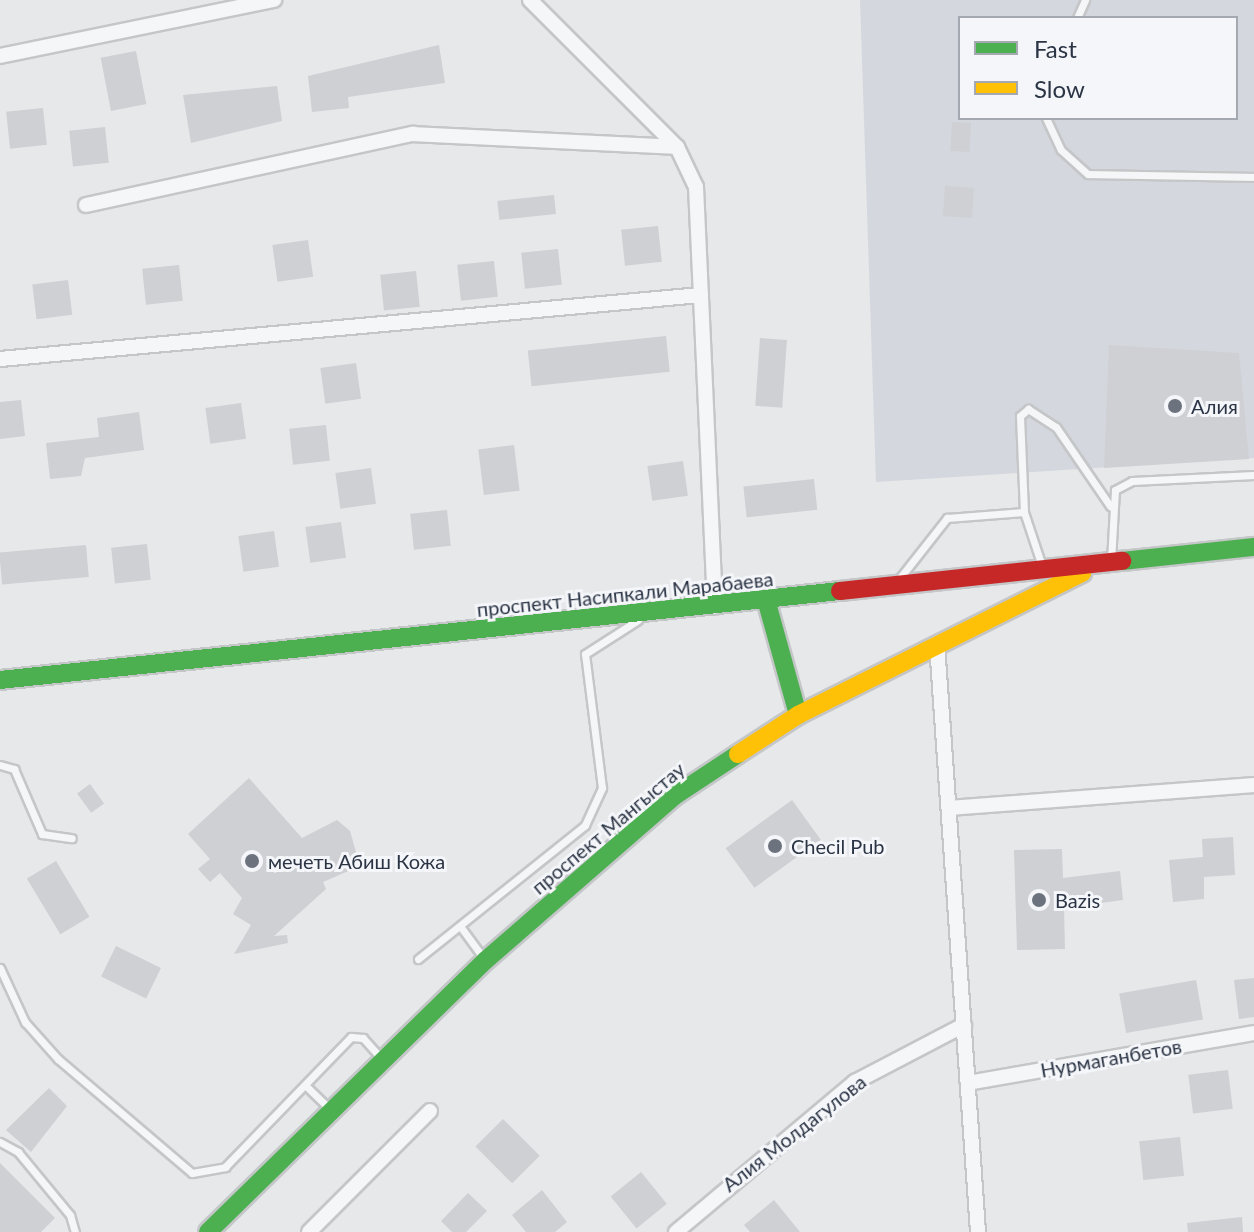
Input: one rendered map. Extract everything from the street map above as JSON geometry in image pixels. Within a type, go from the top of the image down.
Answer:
[{"type":"main road","name":"проспект Насипкали Марабаева","points":[[0,680],[767,603],[1254,547]]},
{"type":"main road","name":"проспект Мангыстау","points":[[208,1232],[385,1063],[486,960],[676,795],[798,715],[937,644],[1111,563]]},
{"type":"main road","points":[[767,603],[798,715]]},
{"type":"street","points":[[0,56],[274,0]]},
{"type":"street","points":[[530,0],[677,147],[696,187],[715,607]]},
{"type":"street","points":[[86,205],[413,134],[677,147]]},
{"type":"street","points":[[0,359],[701,295]]},
{"type":"street","points":[[937,644],[978,1232]]},
{"type":"street","points":[[949,808],[1254,785]]},
{"type":"street","name":"Алия Молдагулова","points":[[676,1232],[855,1082],[964,1025]]},
{"type":"street","name":"Нурмаганбетов","points":[[968,1083],[1254,1033]]},
{"type":"street","points":[[309,1232],[430,1111]]},
{"type":"lane","points":[[1047,120],[1061,150],[1088,174],[1254,177]]},
{"type":"lane","points":[[1044,570],[1024,512],[1020,416],[1028,409],[1056,427],[1110,506]]},
{"type":"lane","points":[[1111,563],[1110,506],[1115,490],[1132,481],[1254,475]]},
{"type":"lane","points":[[893,587],[947,518],[1024,512]]},
{"type":"lane","points":[[418,959],[585,825],[602,788],[585,654],[647,614]]},
{"type":"lane","points":[[0,765],[14,769],[42,834],[72,838]]},
{"type":"lane","points":[[460,926],[486,960]]},
{"type":"lane","points":[[0,968],[1,980],[25,1022],[58,1059],[192,1173],[225,1167],[357,1035],[385,1063]]},
{"type":"lane","points":[[305,1085],[333,1112]]},
{"type":"lane","points":[[0,1142],[18,1152],[62,1204],[75,1232]]},
{"type":"shaded area","points":[[860,0],[1254,0],[1254,458],[876,482]]},
{"type":"building","points":[[439,45],[445,83],[348,97],[349,108],[312,112],[308,76]]},
{"type":"building","points":[[136,51],[146,104],[111,111],[101,58]]},
{"type":"building","points":[[277,86],[282,121],[191,143],[183,95]]},
{"type":"building","points":[[43,108],[47,145],[10,149],[6,112]]},
{"type":"building","points":[[952,122],[971,123],[969,152],[950,151]]},
{"type":"building","points":[[105,127],[109,163],[73,167],[69,131]]},
{"type":"building","points":[[945,186],[974,188],[972,218],[943,216]]},
{"type":"building","points":[[554,195],[556,214],[499,220],[497,201]]},
{"type":"building","points":[[658,226],[662,262],[625,266],[621,230]]},
{"type":"building","points":[[308,240],[313,277],[277,282],[272,245]]},
{"type":"building","points":[[558,249],[562,285],[525,289],[521,253]]},
{"type":"building","points":[[494,261],[498,297],[461,301],[457,265]]},
{"type":"building","points":[[179,265],[183,301],[146,305],[142,269]]},
{"type":"building","points":[[416,271],[420,307],[384,311],[380,275]]},
{"type":"building","points":[[68,280],[72,315],[37,319],[32,284]]},
{"type":"building","points":[[666,336],[670,372],[532,386],[528,351]]},
{"type":"building","points":[[760,338],[787,340],[782,408],[755,406]]},
{"type":"building","name":"Алия","points":[[1109,345],[1239,353],[1249,459],[1104,468]]},
{"type":"building","points":[[356,363],[361,399],[325,404],[320,368]]},
{"type":"building","points":[[21,400],[25,436],[0,439],[0,402]]},
{"type":"building","points":[[241,403],[246,439],[210,444],[205,408]]},
{"type":"building","points":[[139,412],[144,450],[85,458],[81,476],[50,479],[46,443],[99,437],[97,418]]},
{"type":"building","points":[[326,425],[330,461],[293,465],[289,429]]},
{"type":"building","points":[[514,445],[520,491],[484,495],[478,449]]},
{"type":"building","points":[[683,461],[688,496],[652,501],[647,466]]},
{"type":"building","points":[[371,468],[376,504],[340,509],[335,473]]},
{"type":"building","points":[[814,479],[817,510],[747,517],[743,486]]},
{"type":"building","points":[[447,510],[451,546],[414,550],[410,514]]},
{"type":"building","points":[[341,522],[346,558],[310,563],[305,527]]},
{"type":"building","points":[[274,531],[279,567],[243,572],[238,536]]},
{"type":"building","points":[[147,544],[151,580],[115,584],[111,548]]},
{"type":"building","points":[[86,545],[89,577],[2,584],[0,553]]},
{"type":"building","points":[[249,778],[302,838],[337,820],[350,831],[360,866],[323,882],[326,889],[274,936],[287,935],[288,943],[234,954],[251,925],[233,914],[242,898],[220,873],[210,882],[198,869],[210,859],[188,834]]},
{"type":"building","points":[[90,784],[104,803],[91,813],[77,793]]},
{"type":"building","name":"Checil Pub","points":[[792,800],[821,840],[754,888],[726,848]]},
{"type":"building","points":[[1233,837],[1235,875],[1204,877],[1204,899],[1173,902],[1169,860],[1203,857],[1202,839]]},
{"type":"building","name":"Bazis","points":[[1062,849],[1063,878],[1120,871],[1123,900],[1064,908],[1065,949],[1017,950],[1014,850]]},
{"type":"building","points":[[56,861],[89,917],[60,934],[27,879]]},
{"type":"building","points":[[116,946],[161,968],[146,998],[101,977]]},
{"type":"building","points":[[1254,978],[1254,1017],[1239,1019],[1234,980]]},
{"type":"building","points":[[1196,980],[1203,1019],[1126,1033],[1119,994]]},
{"type":"building","points":[[1228,1070],[1233,1109],[1193,1114],[1188,1075]]},
{"type":"building","points":[[49,1088],[67,1106],[31,1152],[6,1130]]},
{"type":"building","points":[[503,1119],[540,1156],[512,1183],[475,1147]]},
{"type":"building","points":[[1180,1137],[1184,1176],[1143,1180],[1139,1141]]},
{"type":"building","points":[[0,1163],[55,1218],[41,1232],[0,1232]]},
{"type":"building","points":[[641,1172],[667,1204],[636,1228],[611,1197]]},
{"type":"building","points":[[542,1190],[567,1222],[555,1232],[526,1232],[512,1215]]},
{"type":"building","points":[[468,1193],[487,1211],[466,1232],[452,1232],[441,1221]]},
{"type":"building","points":[[774,1200],[800,1232],[750,1232],[744,1225]]},
{"type":"building","points":[[1242,1217],[1243,1232],[1188,1232],[1187,1223]]},
{"type":"traffic: fast","points":[[1122,561],[1254,547]]},
{"type":"traffic: fast","points":[[0,680],[840,591]]},
{"type":"traffic: fast","points":[[767,603],[798,715]]},
{"type":"traffic: fast","points":[[208,1232],[486,960],[676,795],[738,754]]},
{"type":"traffic: slow","points":[[738,754],[798,715],[1082,573]]},
{"type":"traffic: jam","points":[[840,591],[1122,561]]},
{"type":"place","name":"Алия","points":[[1175,406]]},
{"type":"place","name":"Checil Pub","points":[[775,846]]},
{"type":"place","name":"мечеть Абиш Кожа","points":[[252,861]]},
{"type":"place","name":"Bazis","points":[[1039,900]]}]
